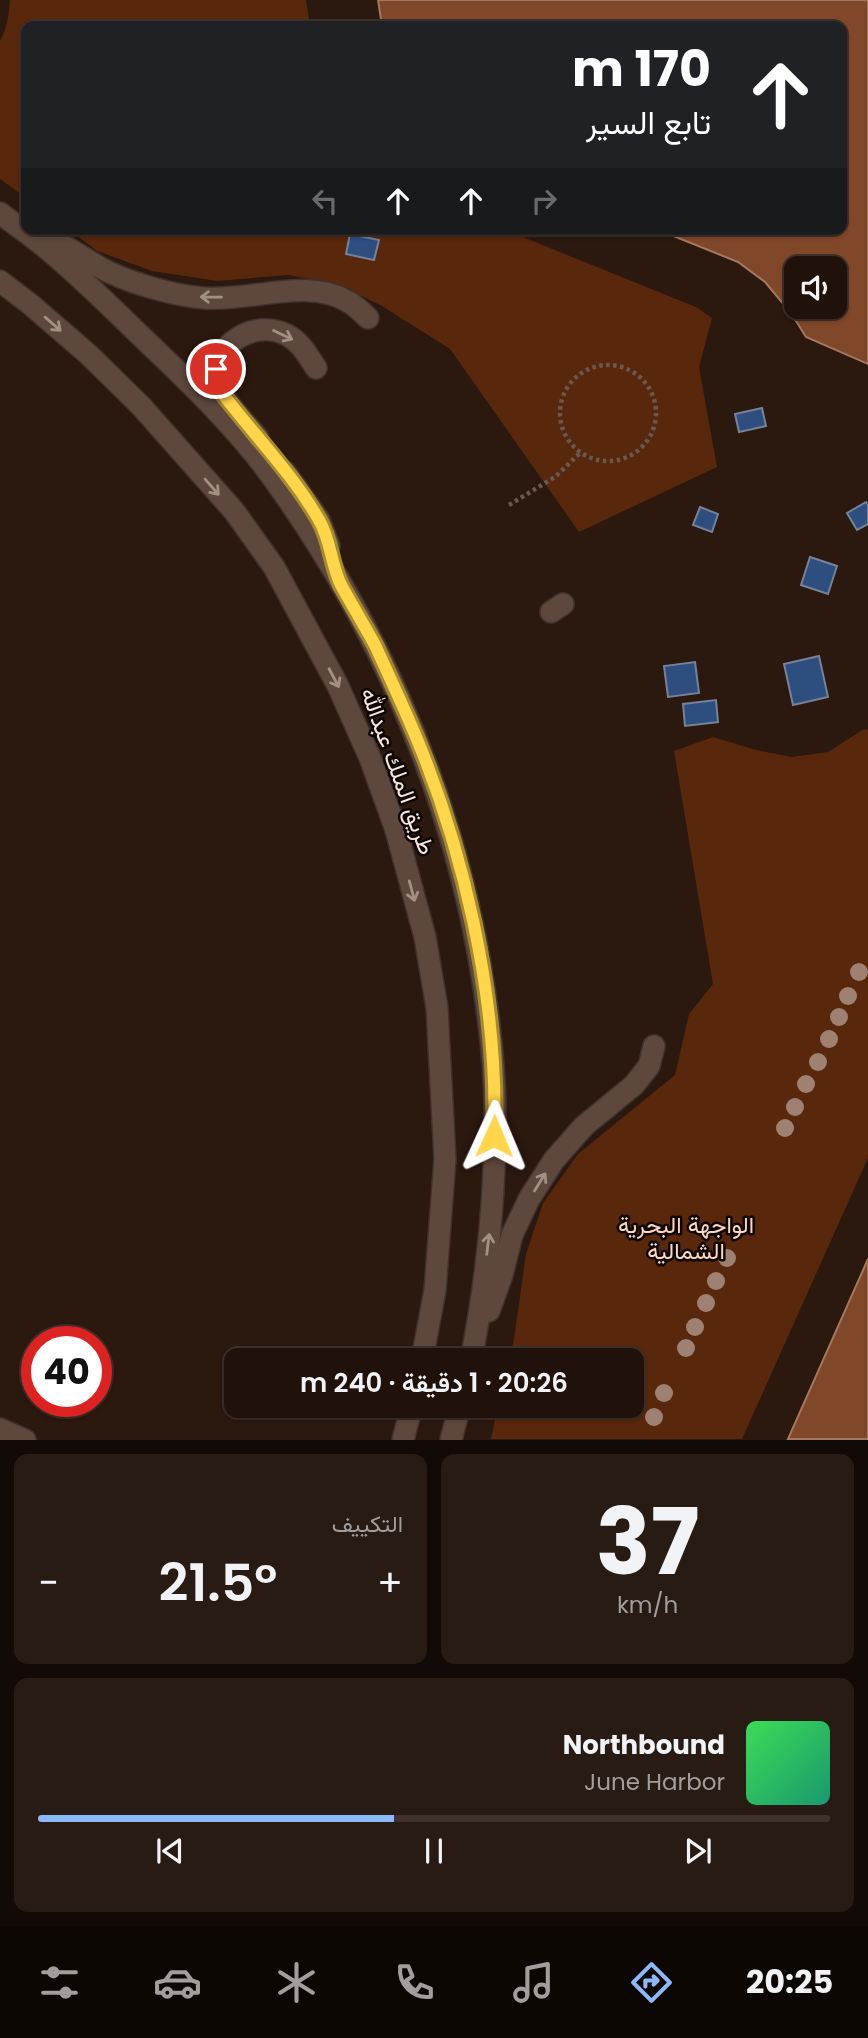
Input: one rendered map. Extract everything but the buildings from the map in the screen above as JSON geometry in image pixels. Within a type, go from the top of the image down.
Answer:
[{"type":"street","points":[[0,212],[21,222]]},
{"type":"street","name":"طريق الملك عبدالله","points":[[0,212],[21,228]]},
{"type":"street","name":"طريق الملك عبدالله","points":[[29,235],[100,295],[205,400],[268,472],[322,551],[374,644],[444,810],[467,896],[487,999],[495,1110],[492,1214],[473,1348]]},
{"type":"street","points":[[46,235],[125,279],[170,292],[204,298],[270,294],[301,289],[327,292],[348,301],[368,318]]},
{"type":"street","name":"طريق الملك عبدالله","points":[[0,281],[30,304],[141,406],[234,511],[274,567],[338,686],[370,758],[396,830],[425,937],[438,1020],[445,1160],[435,1290],[424,1348]]},
{"type":"street","points":[[316,368],[300,345],[288,335],[273,330],[258,330],[243,334],[231,343],[216,369],[216,385],[281,466],[319,520],[327,537],[339,582]]},
{"type":"street","points":[[475,1348],[502,1275],[512,1236],[529,1199],[554,1160],[584,1126],[634,1085],[649,1066],[654,1046]]},
{"type":"street","points":[[404,1440],[409,1418]]},
{"type":"street","points":[[451,1440],[457,1418]]},
{"type":"street","points":[[0,1429],[25,1440]]},
{"type":"path","points":[[597,365],[617,365],[636,373],[654,397],[656,417],[651,436],[637,452],[619,460],[599,460],[580,453],[562,429],[560,409],[566,389],[579,374],[597,365]]},
{"type":"path","points":[[509,505],[555,477],[580,453]]},
{"type":"green space","points":[[10,0],[306,0],[309,21],[21,21],[21,194],[0,179],[0,41]]},
{"type":"green space","points":[[76,235],[518,235],[696,307],[712,318],[699,367],[717,467],[579,532],[450,349],[382,306],[337,284],[288,275],[217,281],[152,271],[97,251]]},
{"type":"green space","name":"الواجهة البحرية الشمالية","points":[[864,729],[868,730],[868,1158],[742,1439],[491,1439],[495,1418],[644,1418],[644,1348],[512,1348],[526,1254],[543,1203],[578,1154],[675,1075],[689,1014],[713,984],[674,751],[713,737],[792,757],[828,752]]},
{"type":"shaded area","points":[[378,0],[868,0],[868,364],[806,337],[795,319],[847,319],[847,256],[784,256],[784,305],[765,282],[738,262],[671,235],[847,235],[847,21],[381,21]]},
{"type":"shaded area","points":[[868,1259],[868,1439],[788,1439]]},
{"type":"route","points":[[216,369],[216,385],[281,466],[319,520],[327,537],[339,582],[374,644],[409,720],[444,810],[467,896],[487,999],[495,1110],[494,1136]]}]
